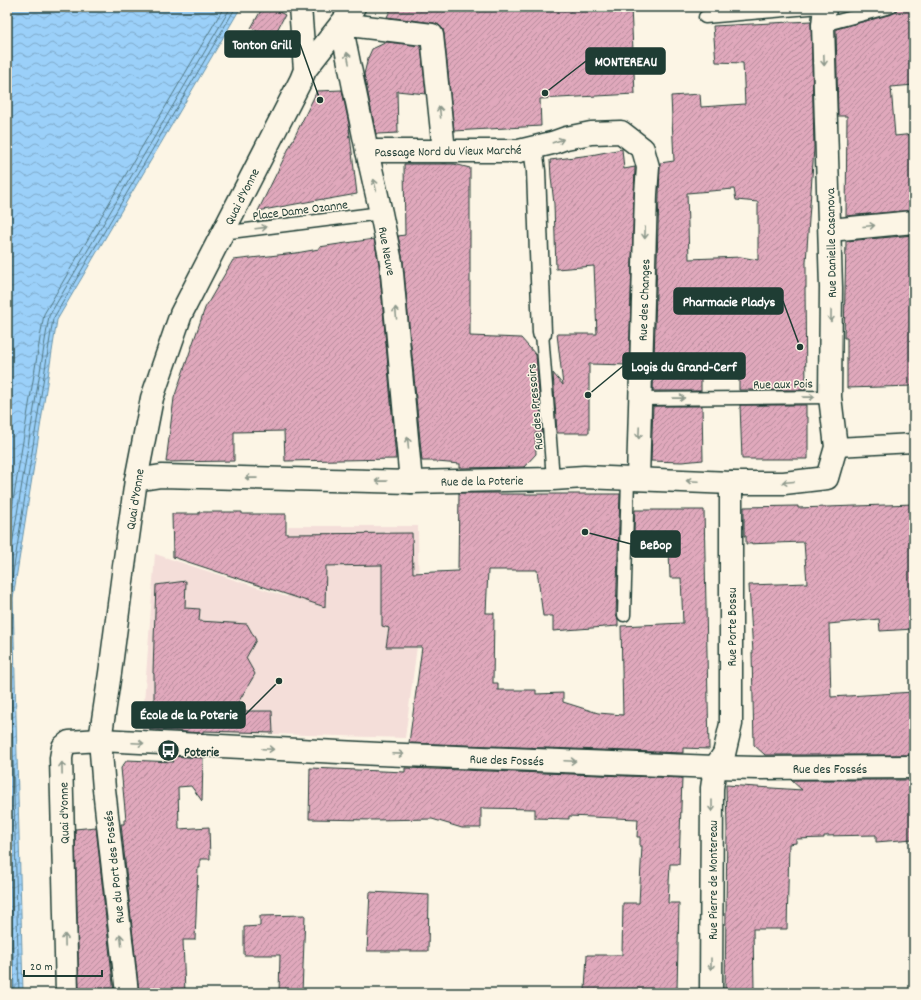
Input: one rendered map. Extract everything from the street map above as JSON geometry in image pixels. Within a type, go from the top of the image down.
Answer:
[{"type":"street","name":"Quai d'Yonne","points":[[67,993],[61,758],[63,747],[69,742],[100,740],[136,480],[152,398],[181,314],[304,70],[300,7]]},
{"type":"street","name":"Rue Danielle Casanova","points":[[823,13],[830,230],[830,397],[836,447],[827,478]]},
{"type":"street","points":[[304,70],[348,16],[432,36],[444,151]]},
{"type":"street","name":"Rue Neuve","points":[[348,16],[367,151],[391,262],[411,482]]},
{"type":"street","name":"Passage Nord du Vieux Marché","points":[[367,151],[519,151],[566,138],[591,133],[621,132],[643,149],[648,167],[646,194]]},
{"type":"street","points":[[533,148],[536,171],[542,333]]},
{"type":"street","name":"Rue des Changes","points":[[633,479],[640,399],[646,194]]},
{"type":"street","points":[[830,230],[914,222]]},
{"type":"street","points":[[836,447],[914,444]]},
{"type":"street","name":"Rue de la Poterie","points":[[136,480],[161,476],[411,482],[584,477],[731,483],[784,483],[827,478]]},
{"type":"street","name":"Rue Porte Bossu","points":[[715,767],[724,754],[731,724],[731,483]]},
{"type":"street","name":"Rue des Fossés","points":[[100,740],[379,754],[715,767],[914,768]]},
{"type":"street","name":"Rue du Port des Fossés","points":[[100,740],[104,789],[127,993]]},
{"type":"street","name":"Rue Pierre de Montereau","points":[[711,993],[712,788],[715,767]]},
{"type":"lane","points":[[705,17],[823,13],[890,7]]},
{"type":"lane","name":"Place Dame Ozanne","points":[[222,233],[381,213]]},
{"type":"lane","name":"Rue des Pressoirs","points":[[542,333],[553,479]]},
{"type":"lane","name":"Rue aux Pois","points":[[640,399],[830,397]]},
{"type":"lane","points":[[624,615],[633,479]]},
{"type":"shaded area","points":[[288,526],[418,526],[419,631],[405,738],[142,730],[155,554],[287,597]]},
{"type":"water","points":[[7,7],[241,7],[57,320],[13,598],[23,993],[7,993]]},
{"type":"building","points":[[263,7],[270,7],[285,15],[273,38],[251,28]]},
{"type":"building","points":[[392,7],[631,7],[635,94],[540,99],[541,126],[454,131],[443,29],[434,23],[387,17]]},
{"type":"building","points":[[897,7],[914,7],[914,85],[891,87],[895,136],[914,134],[914,210],[846,216],[847,116],[838,116],[836,29],[892,14],[896,12]]},
{"type":"building","points":[[811,21],[814,148],[805,288],[806,390],[739,390],[739,374],[701,375],[701,391],[653,391],[660,163],[674,161],[671,96],[700,94],[701,107],[745,104],[743,63],[716,62],[713,26]],"holes":[[[734,189],[736,200],[758,202],[758,260],[741,257],[689,259],[687,193]]]},
{"type":"building","points":[[387,42],[421,46],[426,94],[397,91],[398,133],[376,134],[364,74],[372,49]]},
{"type":"building","points":[[342,90],[350,129],[357,194],[258,211],[317,91]]},
{"type":"building","points":[[622,149],[624,169],[635,167],[629,365],[589,364],[589,433],[557,433],[553,373],[563,385],[557,334],[597,334],[594,266],[556,269],[554,204],[550,160],[591,155]]},
{"type":"building","points":[[404,164],[454,164],[470,168],[470,336],[521,338],[536,355],[542,433],[535,433],[536,454],[524,467],[460,468],[460,464],[422,461],[403,261],[398,236],[405,235]]},
{"type":"building","points":[[914,235],[914,386],[847,388],[847,338],[844,338],[846,241]]},
{"type":"building","points":[[374,239],[379,264],[396,459],[285,461],[284,431],[234,432],[234,461],[166,462],[174,398],[205,308],[233,260],[296,253],[319,249],[319,247]]},
{"type":"building","points":[[740,405],[806,405],[806,417],[808,417],[808,459],[742,459]]},
{"type":"building","points":[[653,406],[702,406],[703,460],[682,462],[651,461]]},
{"type":"building","points":[[459,493],[620,494],[616,615],[618,626],[553,631],[553,616],[543,616],[537,570],[488,570],[486,613],[494,613],[493,683],[498,683],[498,690],[536,690],[536,694],[563,693],[563,702],[598,713],[623,715],[621,626],[683,623],[681,578],[670,578],[669,550],[633,550],[635,510],[704,510],[709,749],[683,748],[683,753],[409,743],[422,647],[386,647],[389,628],[382,626],[382,565],[326,566],[325,607],[173,557],[172,514],[199,514],[199,512],[242,512],[242,514],[286,514],[286,534],[412,533],[413,573],[458,571]]},
{"type":"building","points":[[914,504],[914,629],[880,631],[879,619],[829,624],[831,697],[914,692],[914,755],[765,755],[754,745],[753,653],[749,585],[807,583],[804,542],[746,544],[746,536],[744,536],[744,507],[798,506],[798,508]]},
{"type":"building","points":[[186,581],[185,608],[200,609],[199,621],[247,624],[256,640],[246,658],[255,674],[233,711],[272,711],[273,733],[203,731],[203,733],[151,730],[146,722],[146,711],[154,701],[153,673],[156,585]]},
{"type":"building","points":[[170,756],[203,758],[202,801],[191,786],[178,787],[179,829],[209,827],[210,859],[200,859],[200,868],[198,868],[195,940],[183,940],[185,993],[139,993],[121,824],[124,824],[124,820],[126,820],[121,768],[127,760],[174,762]]},
{"type":"building","points":[[310,768],[405,772],[405,768],[682,778],[679,864],[670,864],[668,903],[679,903],[677,990],[585,990],[587,955],[622,955],[623,903],[639,903],[642,846],[640,846],[640,837],[637,837],[638,819],[569,816],[569,819],[535,818],[535,809],[481,808],[481,828],[462,828],[432,819],[309,819]]},
{"type":"building","points":[[791,780],[914,780],[914,825],[912,826],[913,839],[876,842],[876,835],[824,836],[824,838],[796,839],[796,843],[789,844],[787,929],[753,929],[754,989],[725,989],[727,829],[726,785],[802,790]]},
{"type":"building","points":[[96,827],[114,993],[79,993],[75,829]]},
{"type":"building","points":[[370,892],[429,895],[428,951],[367,951]]},
{"type":"building","points":[[305,915],[302,993],[279,993],[280,955],[244,955],[244,927],[260,926],[260,916]]},
{"type":"place","name":"MONTEREAU","points":[[545,93]]},
{"type":"place","name":"Tonton Grill","points":[[320,100]]},
{"type":"place","name":"Pharmacie Pladys","points":[[800,347]]},
{"type":"place","name":"Logis du Grand-Cerf","points":[[588,395]]},
{"type":"place","name":"BeBop","points":[[585,532]]},
{"type":"place","name":"École de la Poterie","points":[[279,681]]},
{"type":"place","name":"Poterie","points":[[169,751]]}]
